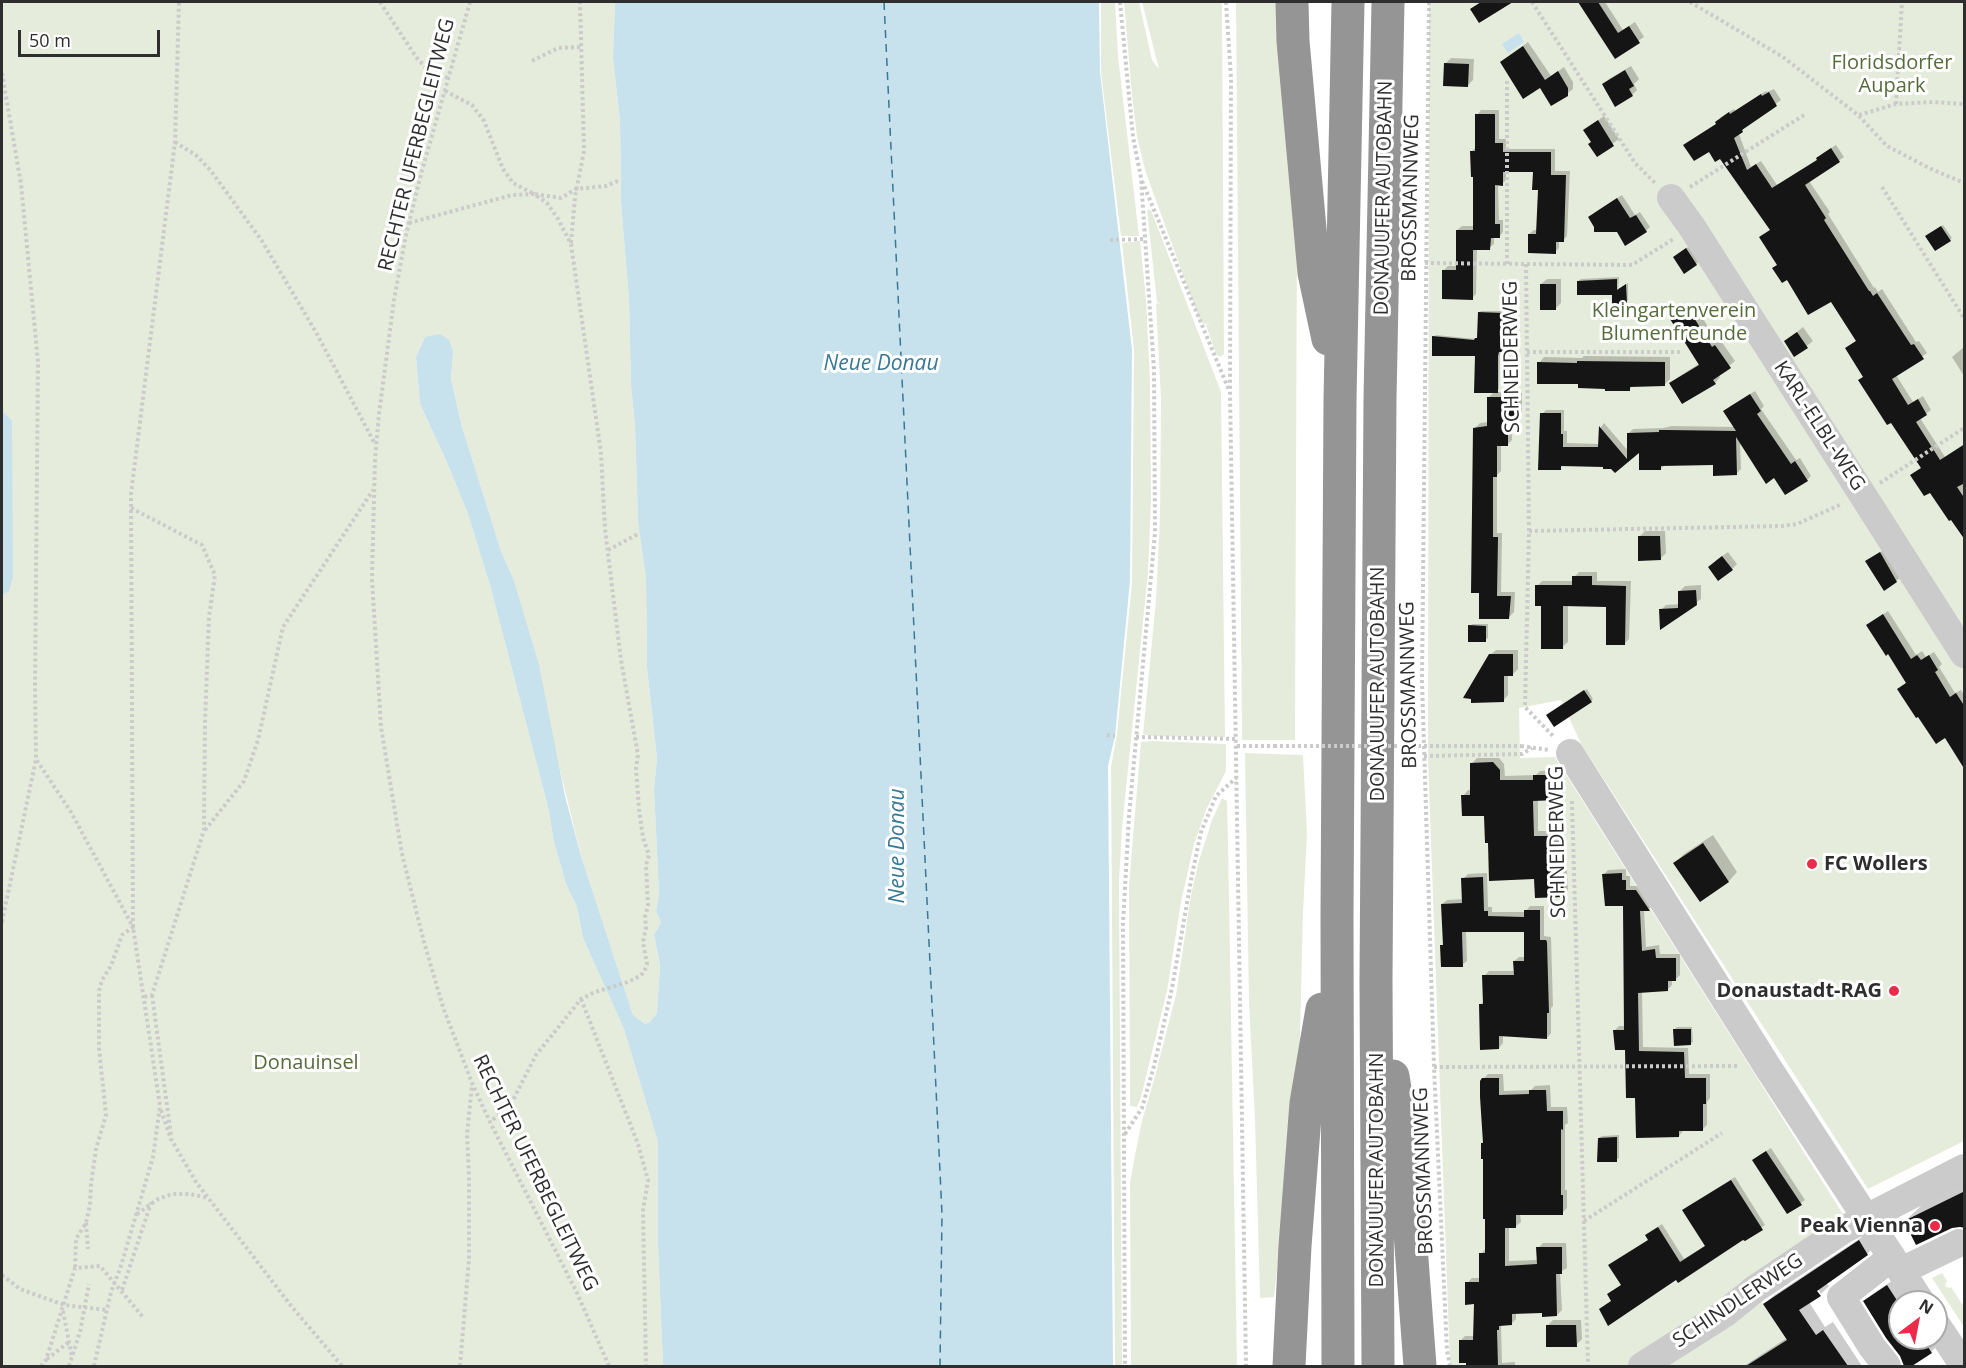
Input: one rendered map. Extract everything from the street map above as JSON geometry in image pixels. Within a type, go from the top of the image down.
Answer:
[{"type":"highway","points":[[1292,2],[1293,41],[1314,273],[1340,400]]},
{"type":"highway","name":"DONAUUFER AUTOBAHN","points":[[1338,1366],[1337,915],[1340,400],[1348,2]]},
{"type":"highway","name":"DONAUUFER AUTOBAHN","points":[[1378,1366],[1376,980],[1380,411],[1388,2]]},
{"type":"highway","points":[[1289,1366],[1306,1103],[1337,915]]},
{"type":"highway","points":[[1376,980],[1403,1140],[1420,1366]]},
{"type":"street","name":"KARL-ELBL-WEG","points":[[1671,198],[1692,227],[1965,654]]},
{"type":"street","points":[[1570,753],[1767,1066],[1913,1290]]},
{"type":"street","name":"SCHINDLERWEG","points":[[1642,1366],[1724,1314],[1755,1289],[1843,1230],[1965,1168]]},
{"type":"street","points":[[1887,1366],[1872,1347],[1841,1297],[1896,1264],[1959,1243]]},
{"type":"street","points":[[1948,1344],[1961,1365]]},
{"type":"path","points":[[179,2],[175,142],[131,494],[133,927],[160,1106],[171,1139],[187,1168],[208,1198],[304,1323],[342,1366]]},
{"type":"path","points":[[380,2],[416,57],[429,71],[448,78]]},
{"type":"path","name":"RECHTER UFERBEGLEITWEG","points":[[470,2],[409,223],[394,300],[375,445],[372,579],[381,727],[411,896],[432,974],[472,1083],[577,1293],[609,1366]]},
{"type":"path","points":[[490,1122],[510,1106],[536,1056],[581,999],[640,976],[647,964],[643,942],[648,906],[646,865],[649,855],[643,838],[639,809],[636,768],[638,755],[621,660],[605,529],[601,453],[571,244],[576,189],[584,151],[580,2]]},
{"type":"path","points":[[1120,2],[1133,137],[1141,178],[1154,370],[1155,533],[1135,737],[1123,923],[1125,1366]]},
{"type":"path","points":[[1226,2],[1231,78],[1230,392],[1246,1366]]},
{"type":"path","name":"BROSSMANNWEG","points":[[1429,2],[1422,681],[1434,1067],[1447,1351],[1450,1366]]},
{"type":"path","points":[[1532,2],[1635,163],[1671,198],[1804,115]]},
{"type":"path","points":[[1690,2],[1783,57],[1858,115],[1887,146],[1929,168],[1965,183]]},
{"type":"path","points":[[1896,104],[1902,2]]},
{"type":"path","points":[[532,61],[558,48],[581,47]]},
{"type":"path","points":[[2,73],[21,184],[38,362],[36,759],[2,921]]},
{"type":"path","points":[[1507,81],[1507,264]]},
{"type":"path","points":[[445,91],[472,105],[484,121],[503,169],[513,183],[547,203],[571,244]]},
{"type":"path","points":[[1858,115],[1896,104],[1933,102],[1965,104]]},
{"type":"path","points":[[175,142],[196,156],[212,171],[268,250],[312,326],[375,445]]},
{"type":"path","points":[[1141,178],[1230,392]]},
{"type":"path","points":[[409,223],[512,195],[534,194],[561,198],[576,189],[606,186],[621,180]]},
{"type":"path","points":[[1882,187],[1965,318]]},
{"type":"path","points":[[1425,263],[1632,265],[1692,227]]},
{"type":"path","points":[[1110,240],[1145,239]]},
{"type":"path","name":"SCHNEIDERWEG","points":[[1526,264],[1529,531],[1525,707],[1570,753]]},
{"type":"path","points":[[1527,352],[1680,352]]},
{"type":"path","points":[[1529,531],[1797,524],[1863,494],[1965,428]]},
{"type":"path","points":[[204,830],[244,781],[258,740],[283,627],[374,489]]},
{"type":"path","points":[[131,508],[202,545],[215,575],[209,617],[204,830],[152,995],[171,1139]]},
{"type":"path","points":[[608,550],[640,534]]},
{"type":"path","points":[[1107,735],[1115,736]]},
{"type":"path","points":[[1135,737],[1237,739]]},
{"type":"path","points":[[1237,746],[1521,746]]},
{"type":"path","points":[[1425,756],[1522,754],[1532,748]]},
{"type":"path","points":[[36,759],[71,812],[133,927]]},
{"type":"path","points":[[1125,1135],[1142,1108],[1154,1066],[1172,988],[1191,875],[1201,832],[1216,796],[1237,778]]},
{"type":"path","name":"SCHNEIDERWEG","points":[[1571,794],[1588,1366]]},
{"type":"path","points":[[88,1249],[86,1223],[90,1206],[90,1184],[96,1149],[106,1114],[99,1048],[99,991],[122,935],[133,927]]},
{"type":"path","points":[[144,998],[152,995]]},
{"type":"path","points":[[581,999],[638,1143],[648,1180],[643,1211],[645,1366]]},
{"type":"path","points":[[1434,1067],[1767,1066]]},
{"type":"path","points":[[460,1366],[468,1259],[467,1134],[472,1083]]},
{"type":"path","points":[[94,1366],[107,1310],[153,1157],[160,1106]]},
{"type":"path","points":[[1584,1221],[1722,1133]]},
{"type":"path","points":[[137,1214],[151,1203],[172,1194],[190,1194],[208,1198]]},
{"type":"path","points":[[122,1291],[151,1203]]},
{"type":"path","points":[[46,1360],[75,1268],[76,1239],[86,1223]]},
{"type":"path","points":[[75,1268],[100,1266],[143,1317]]},
{"type":"path","points":[[2,1275],[20,1289],[64,1307],[85,1306],[107,1310]]},
{"type":"path","points":[[69,1366],[80,1332],[89,1284]]},
{"type":"path","points":[[64,1307],[72,1358]]},
{"type":"path","points":[[41,1366],[69,1342]]},
{"type":"green space","name":"Donauinsel","points":[[2,2],[615,2],[613,58],[620,121],[621,203],[629,300],[638,522],[646,579],[647,668],[657,758],[654,789],[659,894],[656,912],[661,922],[654,935],[660,965],[657,1013],[650,1022],[645,1024],[633,1015],[581,856],[513,578],[501,551],[462,427],[451,379],[453,352],[425,337],[416,357],[420,404],[468,514],[490,585],[566,884],[577,907],[583,938],[624,1029],[658,1142],[658,1246],[663,1366],[2,1366],[2,595],[12,420],[2,411]]},
{"type":"green space","points":[[1101,2],[1115,2],[1118,56],[1139,236],[1121,236],[1101,73]]},
{"type":"green space","points":[[1124,2],[1139,2],[1152,60],[1159,69],[1142,2],[1222,2],[1224,354],[1220,357],[1216,354],[1206,325],[1210,323],[1205,324],[1200,321],[1146,173],[1137,137]]},
{"type":"green space","points":[[1236,2],[1276,2],[1297,227],[1295,740],[1242,740]]},
{"type":"green space","name":"Kleingartenverein Blumenfreunde","points":[[1429,2],[1964,2],[1964,1141],[1868,1189],[1581,744],[1561,700],[1519,708],[1520,758],[1555,757],[1846,1219],[1751,1286],[1804,1366],[1450,1366],[1428,759]]},
{"type":"green space","points":[[1147,210],[1151,210],[1221,392],[1225,737],[1143,734],[1156,600],[1160,516],[1161,400],[1156,303],[1161,304],[1157,302]]},
{"type":"green space","points":[[1140,241],[1146,299],[1150,381],[1151,501],[1148,572],[1122,828],[1119,881],[1122,1366],[1115,1366],[1111,767],[1117,734],[1132,582],[1134,350],[1122,243]]},
{"type":"green space","points":[[1141,742],[1226,744],[1226,771],[1206,810],[1194,844],[1181,902],[1167,991],[1137,1107],[1130,1106],[1129,885]]},
{"type":"green space","points":[[1245,753],[1303,755],[1307,835],[1299,1078],[1274,1297],[1260,1298],[1249,1003]]},
{"type":"green space","points":[[1222,798],[1227,801],[1237,1366],[1131,1366],[1130,1183],[1142,1121],[1176,995],[1198,864],[1212,820]]},
{"type":"green space","points":[[1942,1273],[1947,1281],[1945,1286],[1951,1287],[1964,1307],[1964,1327],[1948,1302],[1948,1290],[1940,1290],[1932,1278]]},
{"type":"water","name":"Neue Donau","points":[[615,2],[1099,2],[1100,72],[1132,350],[1130,581],[1115,736],[1108,766],[1113,1366],[663,1366],[658,1246],[658,1142],[624,1029],[583,938],[577,907],[566,884],[490,585],[468,514],[420,404],[416,357],[425,337],[440,334],[449,340],[453,352],[451,379],[462,427],[501,551],[513,578],[539,665],[565,796],[581,856],[633,1015],[645,1024],[650,1022],[657,1013],[660,965],[654,935],[661,922],[656,912],[659,894],[654,789],[657,758],[647,668],[646,579],[638,522],[629,300],[621,203],[620,121],[613,58]]},
{"type":"water","points":[[1519,33],[1524,42],[1508,53],[1502,44]]},
{"type":"water","points":[[2,411],[12,420],[13,577],[9,591],[2,595]]},
{"type":"building","points":[[1481,2],[1513,2],[1479,23],[1470,9]]},
{"type":"building","points":[[1578,2],[1598,2],[1618,33],[1629,26],[1640,43],[1615,59]]},
{"type":"building","points":[[1523,46],[1545,80],[1558,71],[1568,88],[1568,96],[1551,106],[1540,88],[1523,99],[1500,62]]},
{"type":"building","points":[[1444,63],[1469,64],[1468,87],[1443,86]]},
{"type":"building","points":[[1625,70],[1634,86],[1629,89],[1633,96],[1615,107],[1602,84]]},
{"type":"building","points":[[1769,92],[1777,106],[1734,138],[1747,170],[1756,164],[1772,188],[1817,160],[1816,158],[1831,148],[1840,162],[1805,185],[1826,218],[1824,220],[1869,291],[1873,296],[1877,293],[1911,345],[1914,344],[1924,359],[1892,379],[1908,405],[1918,399],[1927,415],[1916,422],[1940,460],[1965,444],[1965,483],[1957,487],[1965,499],[1965,540],[1930,493],[1924,496],[1910,475],[1921,468],[1891,423],[1887,425],[1858,380],[1863,377],[1845,348],[1856,341],[1831,302],[1808,315],[1787,280],[1782,283],[1772,268],[1777,265],[1759,237],[1770,230],[1720,159],[1715,162],[1709,152],[1694,161],[1683,145],[1716,124],[1715,122],[1729,112],[1730,114],[1761,94],[1762,96]]},
{"type":"building","points":[[1475,114],[1495,114],[1495,143],[1503,143],[1503,152],[1551,152],[1551,175],[1566,175],[1564,242],[1556,242],[1556,254],[1528,253],[1528,234],[1536,234],[1538,190],[1532,190],[1533,172],[1503,172],[1503,186],[1495,185],[1495,224],[1500,224],[1500,238],[1491,238],[1490,250],[1473,250],[1473,300],[1442,299],[1442,270],[1456,270],[1456,230],[1473,230],[1473,177],[1471,177],[1470,151],[1475,151]]},
{"type":"building","points":[[1598,120],[1614,146],[1597,157],[1588,144],[1591,142],[1583,130]]},
{"type":"building","points":[[1617,198],[1630,218],[1636,215],[1647,232],[1625,246],[1617,232],[1594,232],[1594,227],[1588,217]]},
{"type":"building","points":[[1941,226],[1951,241],[1935,251],[1925,236]]},
{"type":"building","points":[[1686,248],[1697,265],[1684,274],[1673,257]]},
{"type":"building","points":[[1617,279],[1617,290],[1626,284],[1627,304],[1612,304],[1612,295],[1577,295],[1577,281]]},
{"type":"building","points":[[1540,284],[1556,284],[1556,310],[1540,310]]},
{"type":"building","points":[[1688,308],[1712,347],[1715,345],[1731,368],[1713,380],[1716,384],[1682,404],[1669,383],[1699,365],[1670,319]]},
{"type":"building","points":[[1478,312],[1503,313],[1504,352],[1499,352],[1498,356],[1498,393],[1474,393],[1475,356],[1432,356],[1432,336],[1474,340],[1477,338]]},
{"type":"building","points":[[1797,332],[1808,348],[1794,357],[1784,341]]},
{"type":"building","points":[[1577,361],[1665,362],[1665,386],[1630,387],[1630,391],[1605,391],[1605,389],[1578,388],[1578,384],[1537,384],[1537,362],[1577,363]]},
{"type":"building","points":[[1750,394],[1761,411],[1757,414],[1791,464],[1795,461],[1808,481],[1785,495],[1774,478],[1766,484],[1736,437],[1737,475],[1713,476],[1713,465],[1661,466],[1661,470],[1639,470],[1639,453],[1615,473],[1603,467],[1561,466],[1561,470],[1538,470],[1540,413],[1561,413],[1563,447],[1598,447],[1599,426],[1627,459],[1627,433],[1659,432],[1659,430],[1736,431],[1723,411]]},
{"type":"building","points":[[1487,397],[1517,397],[1518,419],[1508,419],[1508,446],[1497,446],[1497,477],[1493,477],[1493,537],[1498,537],[1497,596],[1511,596],[1509,619],[1479,619],[1479,593],[1471,593],[1473,428],[1487,426]]},
{"type":"building","points":[[1638,536],[1660,536],[1661,560],[1638,561]]},
{"type":"building","points":[[1880,552],[1897,582],[1884,591],[1865,561]]},
{"type":"building","points":[[1722,556],[1733,570],[1718,581],[1708,567]]},
{"type":"building","points":[[1572,576],[1592,576],[1592,585],[1626,586],[1625,645],[1606,645],[1606,607],[1563,606],[1563,649],[1541,649],[1541,606],[1535,606],[1535,585],[1572,585]]},
{"type":"building","points":[[1696,590],[1697,605],[1660,630],[1659,609],[1678,608],[1678,591]]},
{"type":"building","points":[[1883,614],[1911,659],[1917,655],[1921,660],[1929,655],[1938,670],[1935,672],[1950,697],[1956,693],[1965,707],[1965,770],[1945,738],[1936,744],[1897,689],[1906,683],[1866,625]]},
{"type":"building","points":[[1468,625],[1486,626],[1486,642],[1468,642]]},
{"type":"building","points":[[1489,654],[1513,654],[1513,676],[1504,676],[1504,702],[1471,703],[1471,699],[1463,698]]},
{"type":"building","points":[[1584,690],[1592,702],[1554,727],[1546,715]]},
{"type":"building","points":[[1493,762],[1500,770],[1500,780],[1533,780],[1533,775],[1559,775],[1559,800],[1533,801],[1534,836],[1552,836],[1552,841],[1561,841],[1564,897],[1535,898],[1534,879],[1489,881],[1488,843],[1485,843],[1484,816],[1462,816],[1461,795],[1470,795],[1470,763]]},
{"type":"building","points":[[1703,843],[1729,882],[1700,902],[1673,863]]},
{"type":"building","points":[[1622,873],[1622,880],[1626,880],[1626,890],[1636,890],[1650,911],[1640,911],[1642,951],[1655,949],[1656,958],[1676,958],[1676,981],[1668,981],[1668,991],[1638,993],[1639,1051],[1684,1052],[1685,1078],[1706,1078],[1703,1131],[1679,1131],[1679,1137],[1636,1138],[1635,1098],[1626,1098],[1625,1050],[1615,1050],[1613,1030],[1624,1030],[1623,906],[1605,906],[1602,874]]},
{"type":"building","points":[[1483,877],[1484,911],[1488,911],[1488,916],[1524,917],[1524,910],[1540,910],[1540,940],[1547,942],[1549,1013],[1547,1013],[1547,1039],[1499,1036],[1499,1049],[1480,1050],[1479,1004],[1483,1004],[1482,975],[1514,975],[1513,961],[1524,961],[1524,932],[1462,932],[1463,967],[1441,967],[1440,945],[1443,945],[1441,904],[1462,903],[1461,878]]},
{"type":"building","points":[[1673,1029],[1691,1029],[1691,1045],[1674,1046]]},
{"type":"building","points":[[1482,1078],[1499,1078],[1499,1095],[1529,1094],[1529,1090],[1546,1090],[1547,1111],[1563,1111],[1561,1195],[1563,1195],[1563,1215],[1516,1215],[1516,1228],[1505,1228],[1505,1266],[1537,1264],[1536,1247],[1562,1247],[1562,1274],[1556,1274],[1557,1316],[1542,1317],[1542,1313],[1512,1314],[1512,1325],[1499,1326],[1497,1330],[1498,1366],[1466,1366],[1466,1363],[1459,1363],[1459,1340],[1473,1340],[1474,1304],[1465,1305],[1465,1282],[1479,1282],[1479,1253],[1485,1253],[1483,1159],[1481,1159],[1481,1143],[1483,1143],[1480,1081]]},
{"type":"building","points":[[1617,1137],[1617,1162],[1597,1162],[1598,1138]]},
{"type":"building","points":[[1766,1151],[1802,1205],[1787,1214],[1752,1160]]},
{"type":"building","points":[[1731,1180],[1763,1230],[1743,1240],[1678,1283],[1676,1280],[1608,1326],[1599,1309],[1611,1301],[1607,1294],[1621,1285],[1608,1265],[1648,1240],[1645,1235],[1658,1227],[1680,1262],[1705,1246],[1682,1210]]},
{"type":"building","name":"Peak Vienna","points":[[1965,1191],[1965,1228],[1952,1228],[1916,1245],[1904,1221]]},
{"type":"building","points":[[1859,1240],[1868,1255],[1817,1291],[1821,1296],[1799,1310],[1816,1335],[1823,1330],[1848,1366],[1746,1366],[1787,1340],[1763,1304]]},
{"type":"building","points":[[1887,1285],[1890,1290],[1888,1290],[1888,1341],[1886,1338],[1863,1301]]},
{"type":"building","points":[[1546,1325],[1576,1325],[1577,1347],[1546,1347]]},
{"type":"building","points":[[1895,1350],[1930,1350],[1932,1353],[1912,1366],[1904,1366]]},
{"type":"ferry route","points":[[884,2],[942,1214],[940,1366]]},
{"type":"place","name":"FC Wollers","points":[[1812,864]]},
{"type":"place","name":"Donaustadt-RAG","points":[[1894,991]]},
{"type":"place","name":"Peak Vienna","points":[[1935,1226]]},
{"type":"park label","name":"Floridsdorfer Aupark","points":[[1892,74]]}]
